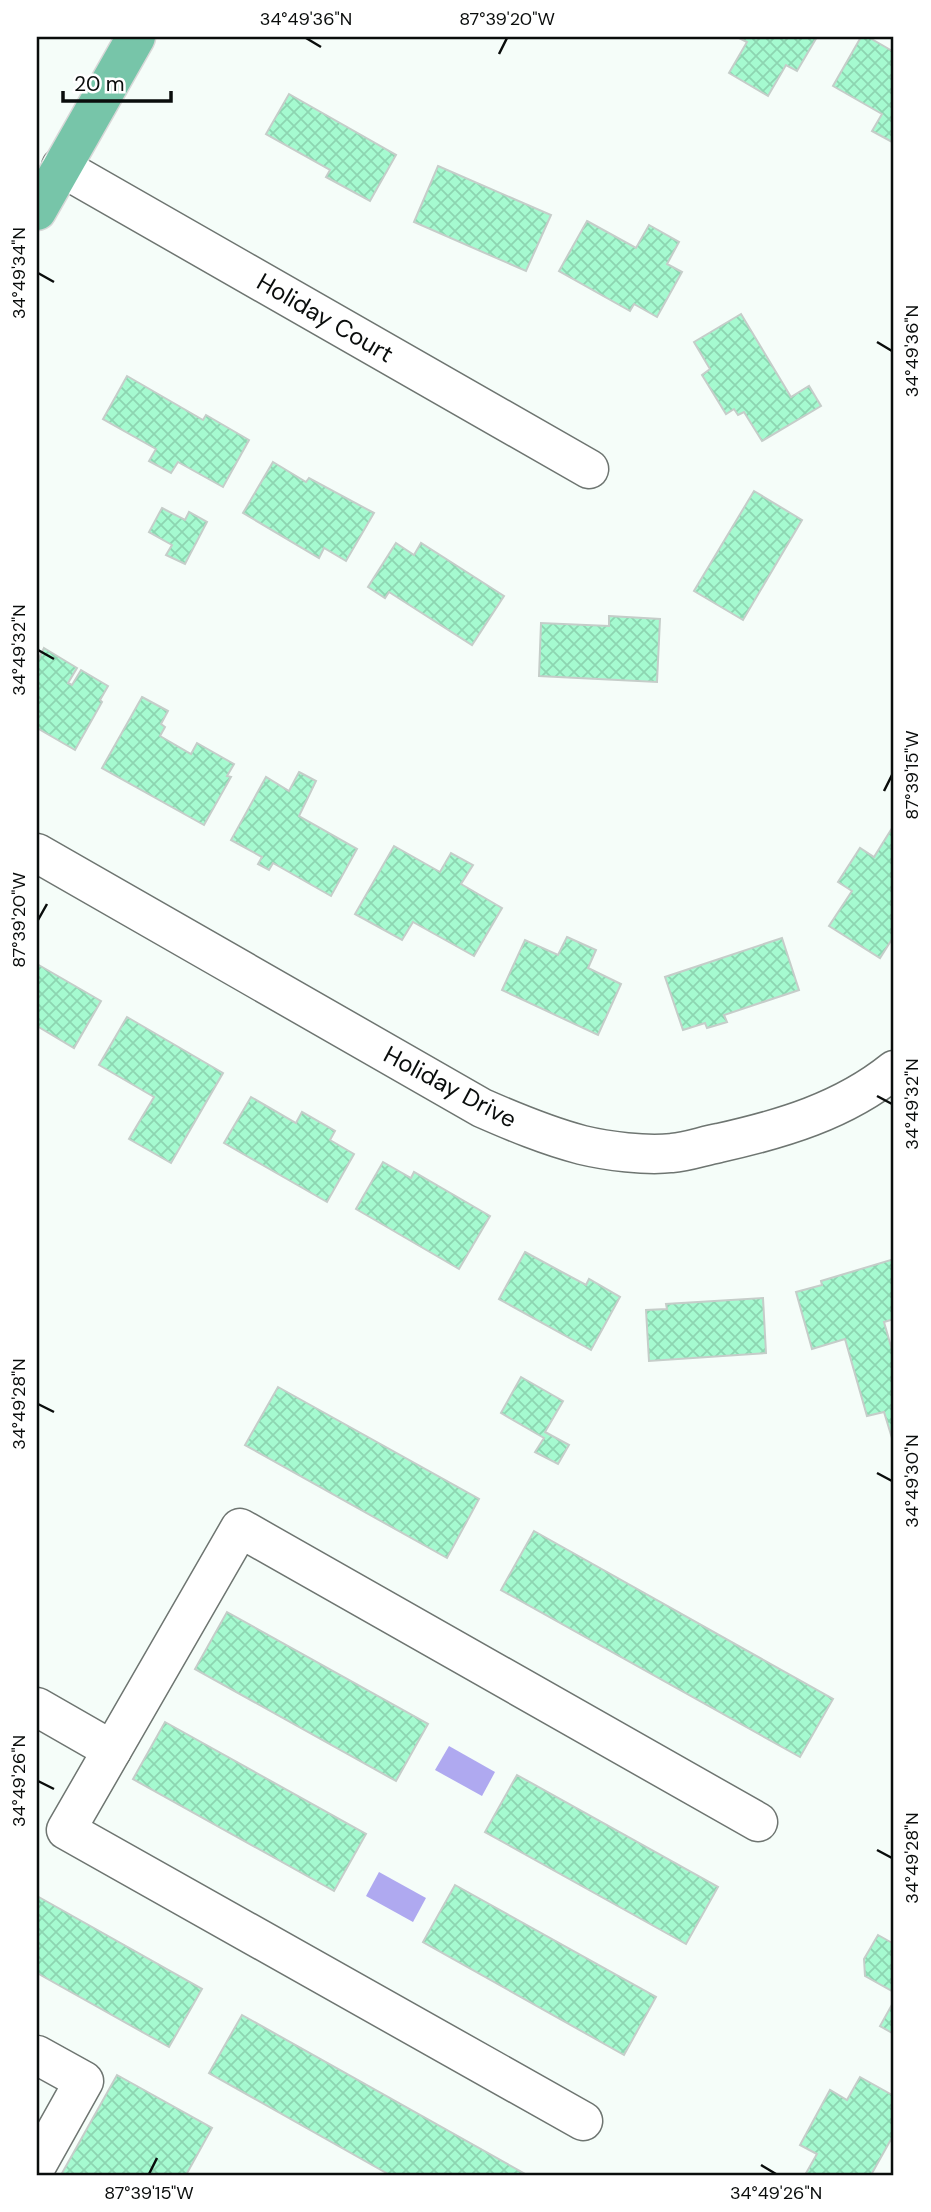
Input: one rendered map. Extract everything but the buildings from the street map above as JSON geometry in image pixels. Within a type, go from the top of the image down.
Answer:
[{"type":"main road","points":[[37,211],[136,37]]},
{"type":"street","name":"Holiday Court","points":[[61,167],[589,469]]},
{"type":"street","name":"Holiday Drive","points":[[37,853],[482,1108],[534,1130],[583,1145],[625,1151],[671,1153],[756,1135],[799,1122],[840,1105],[894,1070]]},
{"type":"street","points":[[583,2121],[66,1830],[240,1528],[758,1822]]},
{"type":"street","points":[[37,1707],[112,1750]]},
{"type":"street","points":[[37,2055],[84,2081],[37,2165]]},
{"type":"shaded area","points":[[449,1746],[495,1772],[482,1796],[435,1770]]},
{"type":"shaded area","points":[[379,1872],[426,1898],[413,1922],[366,1896]]}]
